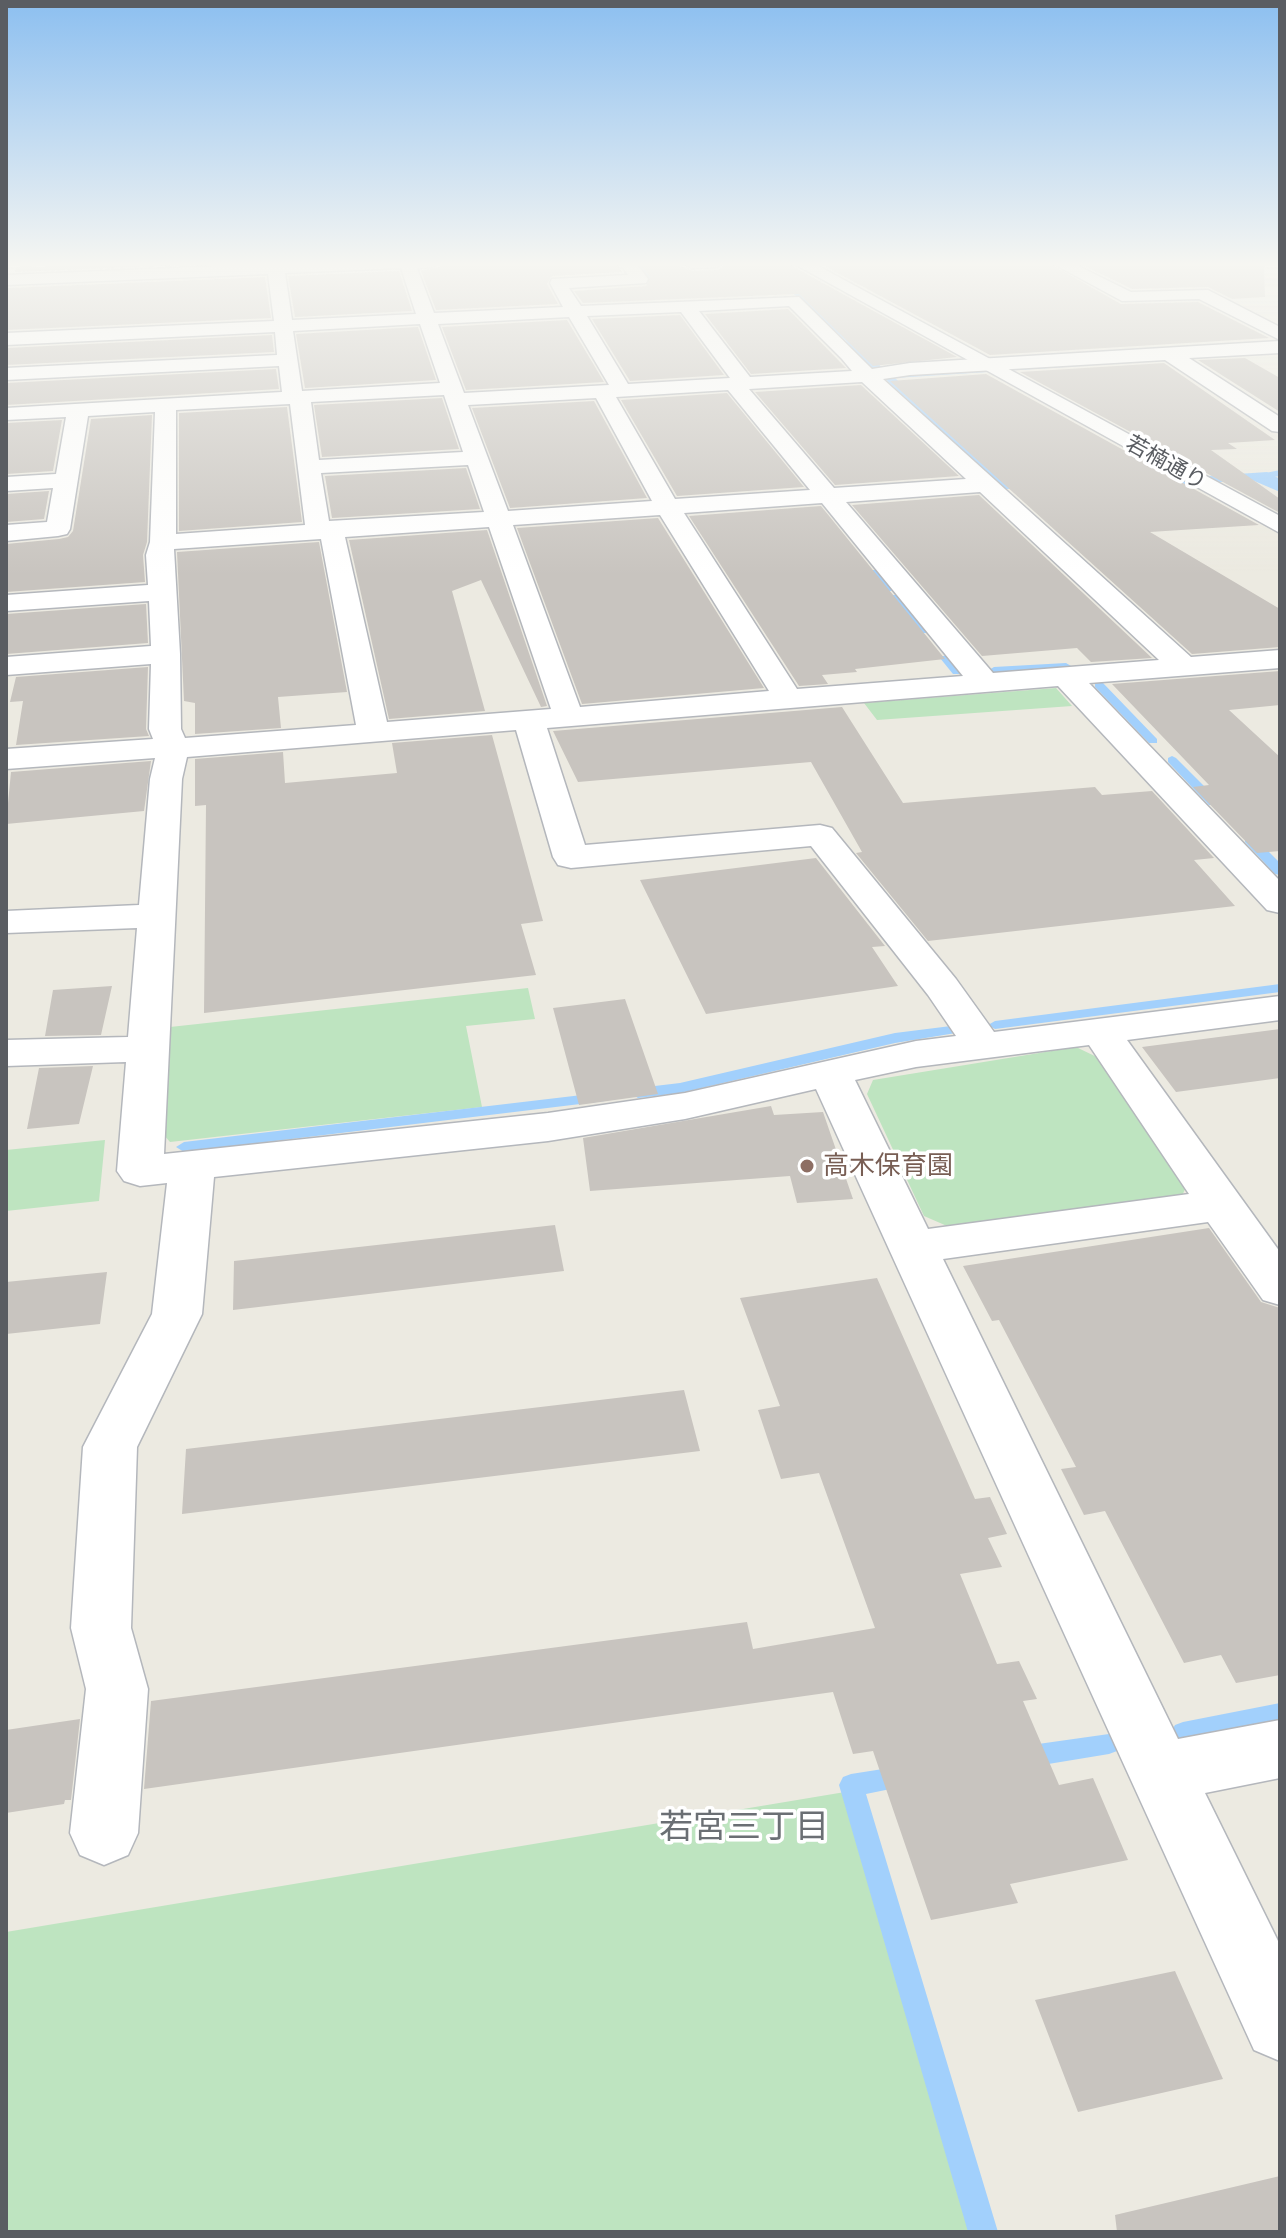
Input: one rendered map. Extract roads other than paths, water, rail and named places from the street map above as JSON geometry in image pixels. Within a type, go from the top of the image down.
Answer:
[{"type":"street","points":[[6,374],[159,366]]},
{"type":"street","points":[[290,366],[292,393],[300,401],[317,525],[332,533],[373,732]]},
{"type":"street","points":[[444,366],[474,458],[568,715]]},
{"type":"street","points":[[600,366],[667,506],[788,698]]},
{"type":"street","points":[[728,366],[828,495],[985,683]]},
{"type":"street","points":[[866,366],[878,374],[985,485],[1184,667]]},
{"type":"street","name":"若楠通り","points":[[990,366],[1280,526]]},
{"type":"street","points":[[6,414],[296,397],[612,391],[1019,366]]},
{"type":"street","points":[[1189,366],[1280,426]]},
{"type":"street","points":[[166,405],[163,542],[159,555],[166,654],[165,729],[173,749],[166,779],[140,1171],[548,1127],[685,1106],[916,1054],[1280,1008]]},
{"type":"street","points":[[6,533],[58,529],[78,410]]},
{"type":"street","points":[[310,467],[474,458]]},
{"type":"street","points":[[6,484],[66,480]]},
{"type":"street","points":[[163,542],[985,485]]},
{"type":"street","points":[[6,603],[161,592]]},
{"type":"street","points":[[6,666],[166,654]]},
{"type":"street","points":[[6,759],[134,748],[173,749],[1280,659]]},
{"type":"street","points":[[1066,677],[1280,902]]},
{"type":"street","points":[[528,718],[571,857],[820,835],[942,987],[982,1044]]},
{"type":"street","points":[[6,922],[157,916]]},
{"type":"street","points":[[1100,1031],[1280,1288]]},
{"type":"street","points":[[6,1053],[148,1049]]},
{"type":"street","points":[[831,1075],[1280,2024]]},
{"type":"street","points":[[104,1833],[117,1689],[101,1628],[110,1447],[177,1314],[192,1165]]},
{"type":"street","points":[[912,1247],[1220,1205]]},
{"type":"street","points":[[1159,1772],[1280,1749]]},
{"type":"water","points":[[867,366],[881,366],[889,374],[1007,366],[1073,366],[895,378],[951,429],[1119,482],[1267,472],[1280,479],[1280,492],[1252,480],[1128,488],[1003,489],[882,376]]},
{"type":"waterway","points":[[1250,477],[1280,473]]},
{"type":"waterway","points":[[874,572],[888,589]]},
{"type":"waterway","points":[[895,597],[924,631]]},
{"type":"waterway","points":[[945,658],[957,672]]},
{"type":"waterway","points":[[994,670],[1066,666]]},
{"type":"waterway","points":[[1099,685],[1153,741]]},
{"type":"waterway","points":[[1172,760],[1213,802]]},
{"type":"waterway","points":[[1249,839],[1280,871]]},
{"type":"waterway","points":[[995,1025],[1280,988]]},
{"type":"waterway","points":[[638,1093],[680,1088],[895,1038],[951,1030]]},
{"type":"waterway","points":[[184,1147],[599,1098]]},
{"type":"waterway","points":[[1183,1732],[1280,1713]]},
{"type":"waterway","points":[[1024,1757],[1109,1744]]},
{"type":"waterway","points":[[902,1777],[851,1785],[983,2232]]},
{"type":"place","name":"高木保育園","points":[[807,1166]]},
{"type":"district","name":"若宮三丁目","points":[[744,1828]]}]
